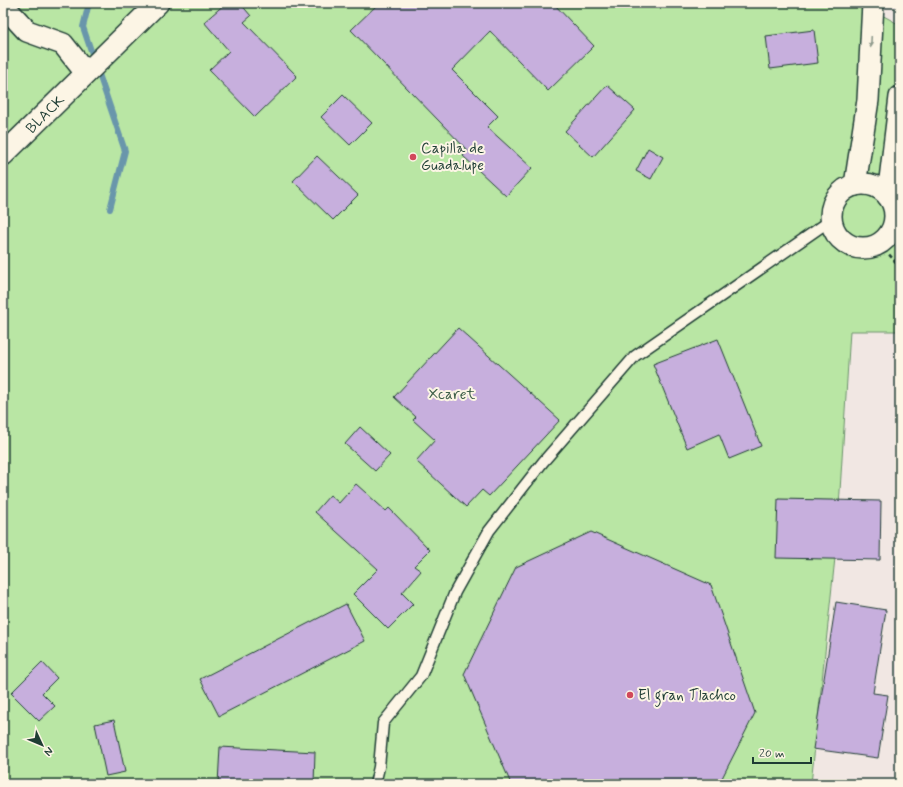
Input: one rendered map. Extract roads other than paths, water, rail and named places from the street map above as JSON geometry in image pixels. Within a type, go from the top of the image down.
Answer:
[{"type":"street","name":"BLACK","points":[[3,156],[158,3]]},
{"type":"street","points":[[855,186],[868,100],[873,3]]},
{"type":"street","points":[[3,5],[27,31],[63,44],[86,73]]},
{"type":"street","points":[[888,196],[873,186],[855,186],[839,195],[834,202],[831,220],[838,237],[853,247],[862,248],[889,242],[895,212],[888,196],[900,97]]},
{"type":"lane","points":[[375,784],[379,767],[383,723],[421,676],[455,592],[489,531],[543,462],[635,356],[831,220]]},
{"type":"waterway","points":[[89,3],[83,27],[125,151],[110,209]]},
{"type":"place","name":"Capilla de Guadalupe","points":[[413,157]]},
{"type":"place","name":"El gran Tlachco","points":[[630,695]]},
{"type":"park label","name":"Xcaret","points":[[452,394]]}]
